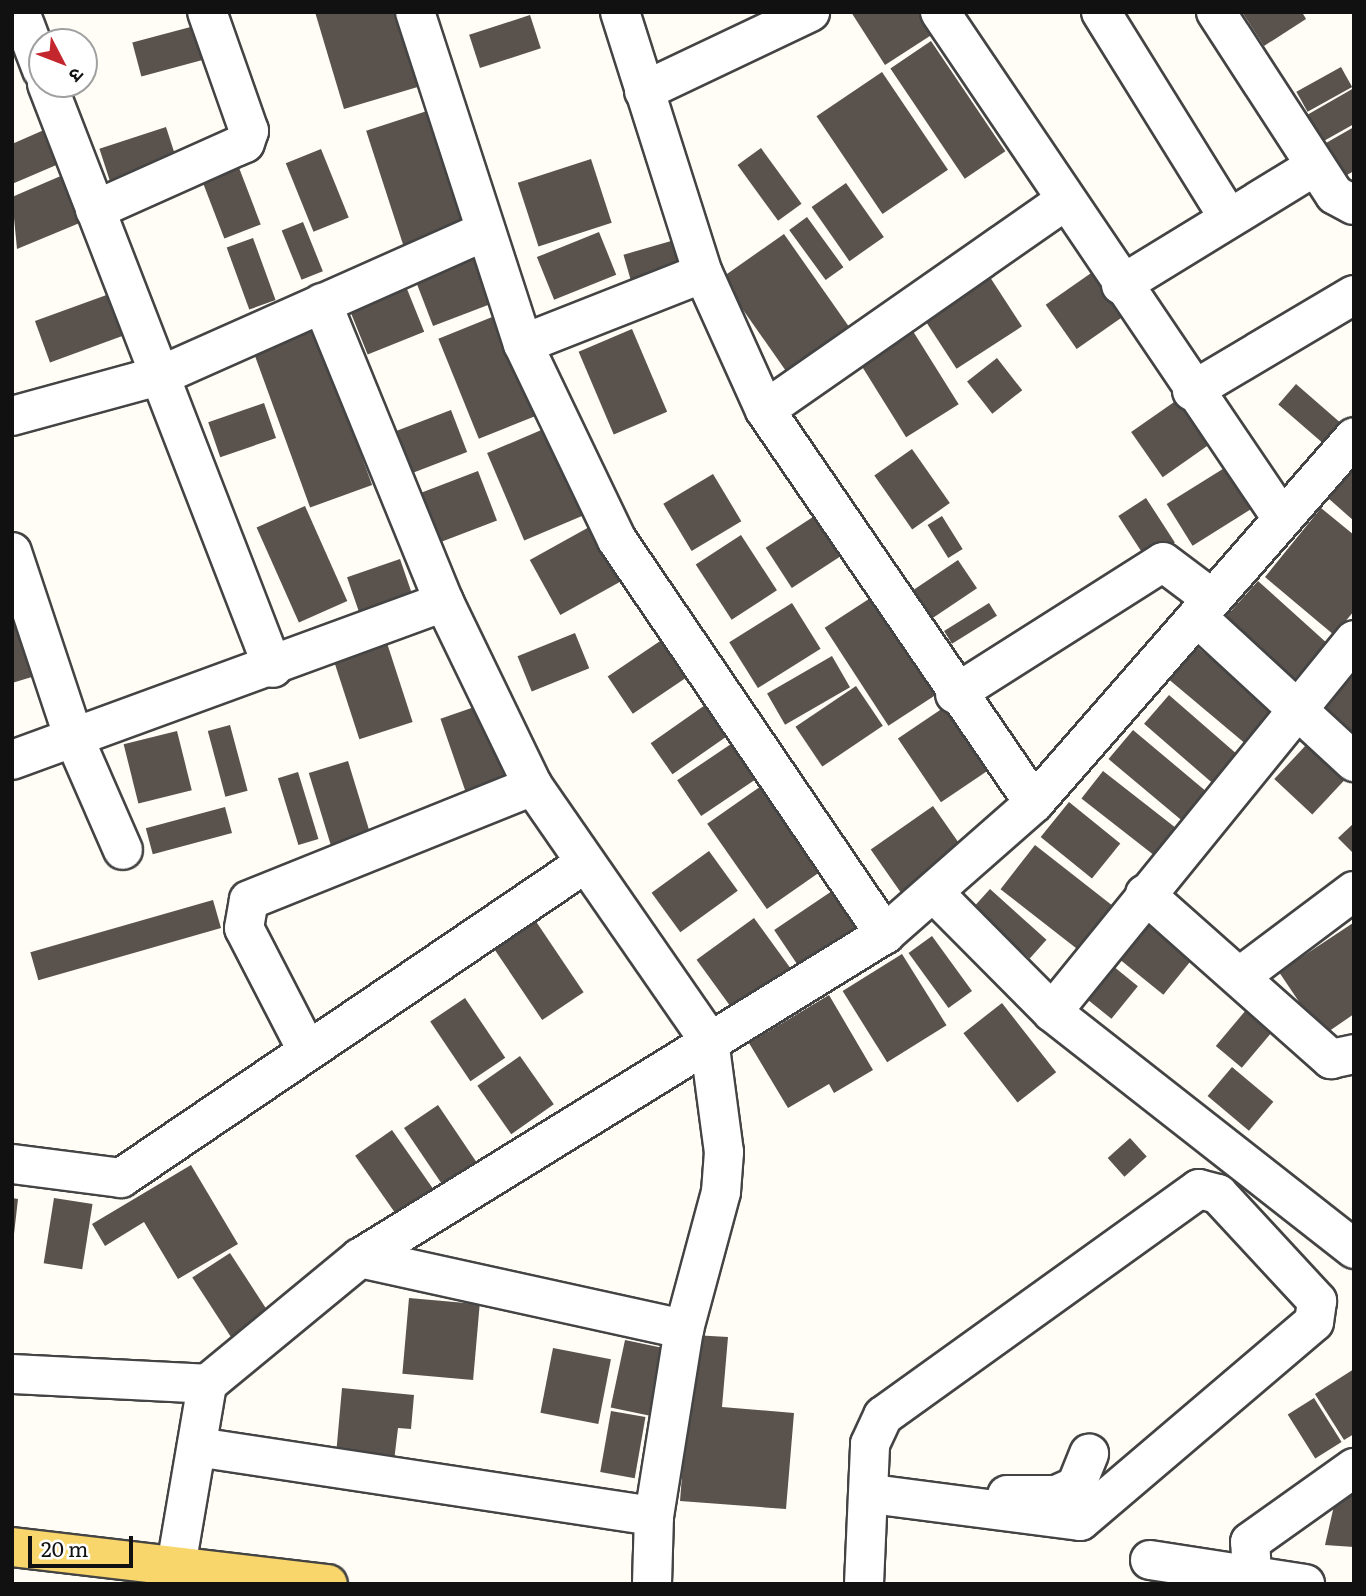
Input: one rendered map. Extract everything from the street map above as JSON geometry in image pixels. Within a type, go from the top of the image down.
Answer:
[{"type":"main road","points":[[12,1547],[328,1584]]},
{"type":"street","points":[[20,12],[28,33]]},
{"type":"street","points":[[95,210],[245,143],[249,131],[207,12]]},
{"type":"street","points":[[415,12],[523,344],[617,540],[886,934]]},
{"type":"street","points":[[620,12],[703,273],[765,410],[955,694],[1034,803]]},
{"type":"street","points":[[644,91],[810,12]]},
{"type":"street","points":[[940,12],[1192,391],[1281,517]]},
{"type":"street","points":[[1101,12],[1228,217]]},
{"type":"street","points":[[1216,12],[1335,195],[1354,205]]},
{"type":"street","points":[[52,98],[273,668]]},
{"type":"street","points":[[1121,285],[1315,166]]},
{"type":"street","points":[[765,410],[1065,201]]},
{"type":"street","points":[[12,416],[162,376],[485,231]]},
{"type":"street","points":[[523,344],[703,273]]},
{"type":"street","points":[[1192,391],[1354,295]]},
{"type":"street","points":[[322,303],[444,602],[533,786],[584,864],[709,1040],[723,1165],[684,1329],[654,1516],[652,1584]]},
{"type":"street","points":[[176,1566],[207,1384],[360,1258],[709,1040],[886,934],[936,895],[1034,803],[1281,517],[1354,437]]},
{"type":"street","points":[[12,552],[18,592],[74,738],[123,850]]},
{"type":"street","points":[[955,694],[1163,562],[1294,707],[1354,762]]},
{"type":"street","points":[[12,760],[273,668],[444,602]]},
{"type":"street","points":[[1052,1012],[1294,707],[1354,640]]},
{"type":"street","points":[[307,1050],[244,928],[249,900],[533,786]]},
{"type":"street","points":[[12,1164],[121,1178],[584,864]]},
{"type":"street","points":[[1241,975],[1354,891]]},
{"type":"street","points":[[1145,894],[1241,975],[1331,1059],[1354,1054]]},
{"type":"street","points":[[936,895],[1052,1012],[1354,1249]]},
{"type":"street","points":[[864,1584],[873,1494],[870,1444],[883,1416],[1199,1189],[1218,1194],[1317,1301],[1314,1322],[1094,1515],[1067,1522],[873,1494]]},
{"type":"street","points":[[360,1258],[684,1329]]},
{"type":"street","points":[[12,1374],[207,1384]]},
{"type":"street","points":[[197,1447],[654,1516]]},
{"type":"street","points":[[953,1506],[991,1495],[1056,1494],[1076,1486],[1088,1453]]},
{"type":"street","points":[[1252,1576],[1250,1542],[1354,1468]]},
{"type":"street","points":[[1150,1560],[1305,1584]]},
{"type":"building","points":[[315,12],[399,12],[421,86],[344,109]]},
{"type":"building","points":[[851,12],[919,12],[933,34],[885,65]]},
{"type":"building","points":[[1242,12],[1302,12],[1306,19],[1264,46]]},
{"type":"building","points":[[530,15],[541,48],[480,68],[469,35]]},
{"type":"building","points":[[198,25],[207,59],[141,76],[132,43]]},
{"type":"building","points":[[931,41],[1005,151],[965,179],[890,68]]},
{"type":"building","points":[[1341,67],[1352,87],[1308,112],[1296,92]]},
{"type":"building","points":[[882,72],[948,170],[882,214],[817,116]]},
{"type":"building","points":[[1354,88],[1354,124],[1322,142],[1307,115]]},
{"type":"building","points":[[427,111],[464,225],[403,245],[366,131]]},
{"type":"building","points":[[53,126],[68,160],[12,184],[12,144]]},
{"type":"building","points":[[166,127],[178,165],[112,187],[99,149]]},
{"type":"building","points":[[1354,127],[1354,171],[1345,176],[1326,143]]},
{"type":"building","points":[[761,148],[802,204],[778,221],[738,165]]},
{"type":"building","points":[[321,149],[349,218],[313,232],[286,163]]},
{"type":"building","points":[[591,159],[612,223],[538,247],[518,183]]},
{"type":"building","points":[[236,160],[261,224],[224,238],[200,174]]},
{"type":"building","points":[[63,175],[82,222],[17,249],[12,197]]},
{"type":"building","points":[[846,183],[884,237],[849,261],[812,207]]},
{"type":"building","points":[[807,217],[843,267],[826,280],[789,230]]},
{"type":"building","points":[[303,222],[323,271],[302,280],[282,231]]},
{"type":"building","points":[[599,232],[616,275],[554,300],[537,257]]},
{"type":"building","points":[[784,234],[853,333],[790,377],[721,278]]},
{"type":"building","points":[[685,237],[695,273],[634,290],[623,255]]},
{"type":"building","points":[[253,238],[276,300],[249,310],[227,248]]},
{"type":"building","points":[[479,256],[497,302],[433,326],[416,280]]},
{"type":"building","points":[[986,271],[1022,326],[957,369],[921,313]]},
{"type":"building","points":[[1094,271],[1125,315],[1077,349],[1046,305]]},
{"type":"building","points":[[407,289],[424,332],[368,355],[350,312]]},
{"type":"building","points":[[112,293],[127,334],[50,362],[35,321]]},
{"type":"building","points":[[507,311],[547,411],[479,439],[438,339]]},
{"type":"building","points":[[315,328],[372,485],[310,508],[253,351]]},
{"type":"building","points":[[911,328],[959,404],[906,437],[858,361]]},
{"type":"building","points":[[632,329],[667,412],[614,435],[579,352]]},
{"type":"building","points":[[997,358],[1022,390],[992,414],[967,381]]},
{"type":"building","points":[[1296,384],[1345,427],[1327,447],[1278,404]]},
{"type":"building","points":[[1177,400],[1209,445],[1163,477],[1131,432]]},
{"type":"building","points":[[264,403],[276,438],[220,457],[208,422]]},
{"type":"building","points":[[451,410],[467,452],[413,473],[397,431]]},
{"type":"building","points":[[546,428],[583,515],[524,540],[487,453]]},
{"type":"building","points":[[912,449],[950,503],[912,529],[874,475]]},
{"type":"building","points":[[1226,467],[1252,509],[1193,546],[1167,504]]},
{"type":"building","points":[[1354,469],[1354,521],[1328,498]]},
{"type":"building","points":[[478,471],[497,520],[438,543],[419,494]]},
{"type":"building","points":[[713,474],[741,521],[692,551],[663,504]]},
{"type":"building","points":[[1146,498],[1175,542],[1147,560],[1118,516]]},
{"type":"building","points":[[305,506],[347,601],[299,623],[257,528]]},
{"type":"building","points":[[1321,508],[1354,535],[1354,611],[1334,635],[1265,577]]},
{"type":"building","points":[[816,515],[842,555],[792,588],[766,548]]},
{"type":"building","points":[[942,516],[963,549],[948,558],[928,525]]},
{"type":"building","points":[[591,526],[622,581],[560,615],[530,560]]},
{"type":"building","points":[[741,535],[777,590],[732,620],[696,564]]},
{"type":"building","points":[[400,559],[414,599],[361,617],[347,577]]},
{"type":"building","points":[[958,560],[977,588],[930,620],[911,592]]},
{"type":"building","points":[[1258,581],[1327,643],[1292,683],[1223,620]]},
{"type":"building","points":[[875,595],[939,693],[888,726],[825,628]]},
{"type":"building","points":[[792,603],[821,649],[758,688],[729,642]]},
{"type":"building","points":[[989,603],[997,616],[952,644],[944,631]]},
{"type":"building","points":[[12,606],[45,673],[12,683]]},
{"type":"building","points":[[575,633],[589,668],[532,691],[518,656]]},
{"type":"building","points":[[669,635],[694,672],[633,714],[608,676]]},
{"type":"building","points":[[387,643],[413,722],[359,739],[334,660]]},
{"type":"building","points":[[1196,646],[1275,712],[1247,745],[1168,679]]},
{"type":"building","points":[[832,656],[850,687],[785,725],[767,694]]},
{"type":"building","points":[[1354,666],[1354,736],[1318,705]]},
{"type":"building","points":[[856,686],[883,726],[822,767],[795,727]]},
{"type":"building","points":[[1169,695],[1240,757],[1215,785],[1144,724]]},
{"type":"building","points":[[708,703],[730,734],[672,774],[651,743]]},
{"type":"building","points":[[483,704],[511,786],[469,801],[440,719]]},
{"type":"building","points":[[946,706],[989,770],[941,802],[898,738]]},
{"type":"building","points":[[230,725],[248,791],[225,797],[208,731]]},
{"type":"building","points":[[1133,730],[1208,793],[1184,822],[1109,759]]},
{"type":"building","points":[[177,731],[192,790],[138,803],[124,744]]},
{"type":"building","points":[[731,744],[755,780],[701,816],[677,780]]},
{"type":"building","points":[[1307,744],[1345,779],[1312,815],[1274,779]]},
{"type":"building","points":[[348,761],[370,834],[331,846],[309,773]]},
{"type":"building","points":[[1103,771],[1178,829],[1156,857],[1081,799]]},
{"type":"building","points":[[298,772],[318,839],[298,845],[278,778]]},
{"type":"building","points":[[767,782],[827,867],[767,909],[707,824]]},
{"type":"building","points":[[1069,802],[1120,844],[1092,879],[1041,837]]},
{"type":"building","points":[[933,806],[967,855],[905,899],[871,850]]},
{"type":"building","points":[[225,807],[232,833],[153,854],[146,828]]},
{"type":"building","points":[[1354,823],[1354,854],[1338,838]]},
{"type":"building","points":[[1035,845],[1118,910],[1083,954],[1001,889]]},
{"type":"building","points":[[709,851],[738,891],[680,932],[652,893]]},
{"type":"building","points":[[838,887],[864,925],[800,968],[774,930]]},
{"type":"building","points":[[990,889],[1046,940],[1030,958],[973,908]]},
{"type":"building","points":[[213,900],[221,928],[38,980],[30,952]]},
{"type":"building","points":[[754,918],[791,969],[734,1011],[697,960]]},
{"type":"building","points":[[535,920],[584,992],[542,1020],[494,948]]},
{"type":"building","points":[[1353,923],[1354,1014],[1322,1036],[1279,972]]},
{"type":"building","points":[[1146,924],[1191,961],[1163,995],[1118,958]]},
{"type":"building","points":[[932,936],[972,991],[949,1008],[909,953]]},
{"type":"building","points":[[902,954],[947,1025],[887,1062],[843,991]]},
{"type":"building","points":[[1113,966],[1138,986],[1111,1019],[1087,999]]},
{"type":"building","points":[[829,995],[873,1070],[834,1093],[829,1084],[788,1108],[749,1043]]},
{"type":"building","points":[[465,998],[505,1058],[470,1081],[430,1021]]},
{"type":"building","points":[[1002,1003],[1056,1072],[1018,1103],[963,1033]]},
{"type":"building","points":[[1246,1010],[1272,1032],[1242,1068],[1216,1046]]},
{"type":"building","points":[[520,1056],[554,1104],[511,1134],[477,1086]]},
{"type":"building","points":[[1232,1067],[1273,1102],[1249,1131],[1208,1096]]},
{"type":"building","points":[[438,1105],[478,1165],[444,1188],[404,1128]]},
{"type":"building","points":[[392,1130],[441,1200],[404,1225],[355,1156]]},
{"type":"building","points":[[1130,1138],[1147,1157],[1124,1177],[1108,1158]]},
{"type":"building","points":[[191,1165],[238,1244],[178,1279],[144,1222],[105,1246],[92,1224]]},
{"type":"building","points":[[12,1198],[18,1199],[14,1234],[12,1234]]},
{"type":"building","points":[[54,1198],[93,1204],[82,1269],[44,1263]]},
{"type":"building","points":[[230,1253],[274,1320],[236,1345],[192,1278]]},
{"type":"building","points":[[409,1298],[480,1304],[473,1380],[402,1374]]},
{"type":"building","points":[[693,1335],[728,1337],[722,1407],[794,1413],[786,1509],[680,1501]]},
{"type":"building","points":[[625,1340],[663,1348],[649,1416],[611,1407]]},
{"type":"building","points":[[553,1348],[611,1359],[598,1424],[540,1413]]},
{"type":"building","points":[[1354,1369],[1354,1434],[1344,1440],[1315,1394]]},
{"type":"building","points":[[342,1388],[414,1395],[411,1429],[398,1428],[394,1461],[336,1455]]},
{"type":"building","points":[[1314,1398],[1342,1442],[1315,1459],[1288,1414]]},
{"type":"building","points":[[611,1411],[645,1417],[635,1478],[600,1472]]},
{"type":"building","points":[[1338,1488],[1354,1489],[1354,1547],[1325,1545]]}]
